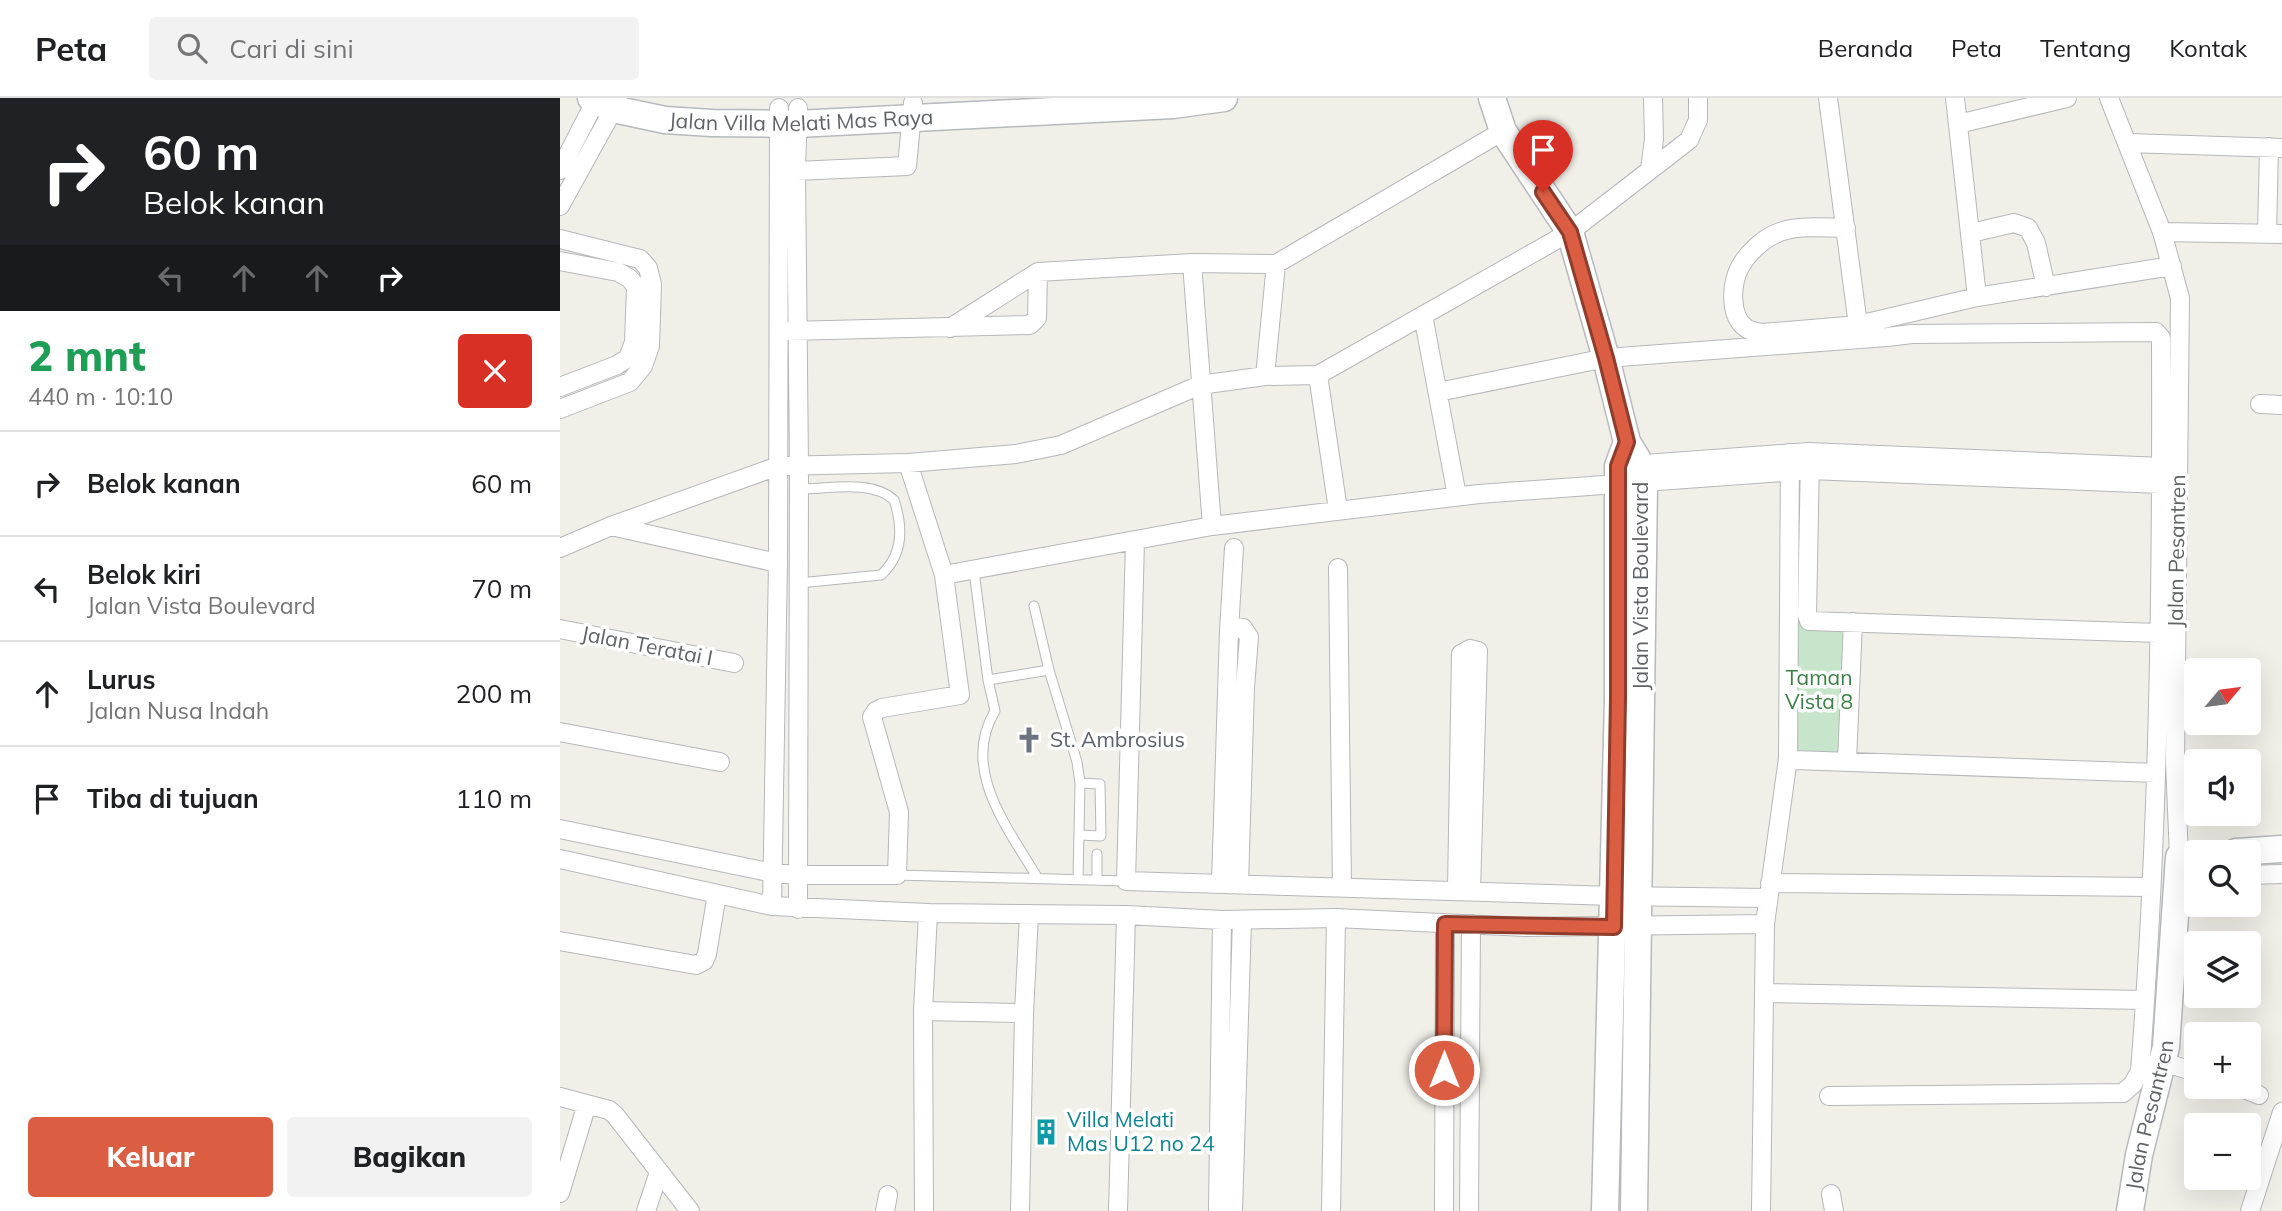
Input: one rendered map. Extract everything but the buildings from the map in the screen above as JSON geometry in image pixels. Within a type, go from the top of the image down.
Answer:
[{"type":"street","name":"Jalan Villa Melati Mas Raya","points":[[641,98],[674,107],[788,116]]},
{"type":"street","name":"Jalan Villa Melati Mas Raya","points":[[913,111],[1040,98]]},
{"type":"street","name":"Jalan Villa Melati Mas Raya","points":[[603,101],[677,121],[712,124],[788,116],[913,111],[1173,106],[1224,98]]},
{"type":"street","name":"Jalan Vista Boulevard","points":[[1492,98],[1503,131],[1570,232],[1606,358],[1630,468],[1619,685],[1625,926],[1605,1211]]},
{"type":"street","points":[[1650,170],[1654,139],[1653,98]]},
{"type":"street","points":[[560,548],[611,526],[778,466],[908,463],[1016,454],[1061,445],[1200,385],[1265,376],[1318,375],[1570,232],[1689,140],[1698,120],[1698,98]]},
{"type":"street","points":[[1828,98],[1858,325]]},
{"type":"street","points":[[1955,98],[1977,297]]},
{"type":"street","points":[[1958,124],[2067,98]]},
{"type":"street","name":"Jalan Pesantren","points":[[2109,98],[2162,232],[2180,298],[2175,762],[2185,840]]},
{"type":"street","points":[[560,170],[603,101]]},
{"type":"street","points":[[560,206],[603,101]]},
{"type":"street","points":[[796,171],[906,167],[913,111]]},
{"type":"street","points":[[788,116],[796,171],[799,465],[798,909]]},
{"type":"street","points":[[772,906],[778,563],[778,330],[788,116]]},
{"type":"street","points":[[950,327],[1038,272],[1192,263],[1276,264],[1503,131]]},
{"type":"street","points":[[2128,143],[2276,147],[2274,233],[2162,232]]},
{"type":"street","points":[[1971,233],[2014,223],[2028,228],[2036,243],[2046,287]]},
{"type":"street","points":[[1846,228],[1787,229],[1772,236],[1754,250],[1739,269],[1733,296],[1736,316],[1747,330],[1762,333],[1858,325],[1977,297],[2046,287],[2175,276]]},
{"type":"street","points":[[560,239],[640,259],[648,268],[652,284],[650,346],[643,366],[630,382],[560,409]]},
{"type":"street","points":[[560,261],[618,272],[636,286],[635,342],[628,358],[617,365],[560,387]]},
{"type":"street","points":[[1192,263],[1212,526]]},
{"type":"street","points":[[1265,376],[1276,264]]},
{"type":"street","points":[[778,330],[797,332],[1030,325],[1037,318],[1038,272]]},
{"type":"street","points":[[1423,315],[1457,496]]},
{"type":"street","points":[[1438,391],[1606,358],[1912,334],[2156,332],[2161,338],[2162,475],[2157,774],[2140,1071],[2133,1084],[2123,1093],[1829,1096]]},
{"type":"street","points":[[1318,375],[1338,510]]},
{"type":"street","points":[[2260,404],[2282,405]]},
{"type":"street","points":[[944,575],[1212,526],[1457,496],[1630,468],[1790,453],[1809,452],[2162,475]]},
{"type":"street","points":[[1809,452],[1809,621],[2159,633]]},
{"type":"street","points":[[1761,1211],[1765,924],[1788,758],[1792,471],[1790,453]]},
{"type":"street","points":[[560,829],[773,873],[897,875],[899,813],[872,717],[882,708],[960,695],[944,575],[908,463]]},
{"type":"street","points":[[1630,468],[2162,475]]},
{"type":"street","points":[[611,526],[778,563]]},
{"type":"street","points":[[1135,541],[1126,881],[1626,896],[1769,890],[2151,887]]},
{"type":"street","points":[[1230,884],[1249,637],[1243,628],[1234,627],[1229,630],[1234,548]]},
{"type":"street","points":[[1338,568],[1342,887]]},
{"type":"street","points":[[1847,761],[1853,622]]},
{"type":"street","name":"Jalan Teratai I","points":[[560,629],[734,663]]},
{"type":"street","points":[[1470,649],[1478,652],[1464,891],[1461,653],[1470,649]]},
{"type":"street","points":[[560,732],[720,762]]},
{"type":"street","points":[[1788,758],[2157,774]]},
{"type":"street","points":[[2261,850],[2282,849]]},
{"type":"street","points":[[560,859],[772,906],[798,909],[1126,915],[1222,920],[1336,918],[1445,924],[1765,924]]},
{"type":"street","points":[[2261,875],[2282,874]]},
{"type":"street","points":[[560,941],[696,965],[704,961],[707,954],[717,894]]},
{"type":"street","name":"Jalan Pesantren","points":[[2130,1211],[2138,1155],[2166,1047],[2184,906]]},
{"type":"street","points":[[924,1211],[923,1011],[928,913]]},
{"type":"street","points":[[1020,1211],[1029,914]]},
{"type":"street","points":[[1118,1211],[1126,915]]},
{"type":"street","points":[[1331,1211],[1336,918]]},
{"type":"street","points":[[1218,1211],[1222,920]]},
{"type":"street","points":[[1233,1211],[1242,920]]},
{"type":"street","points":[[1444,1211],[1445,924]]},
{"type":"street","points":[[1469,1211],[1471,924]]},
{"type":"street","name":"Jalan Vista Boulevard","points":[[1625,926],[1634,1211]]},
{"type":"street","points":[[1764,993],[2145,1000]]},
{"type":"street","points":[[923,1011],[1024,1013]]},
{"type":"street","points":[[2162,1062],[2184,1068]]},
{"type":"street","points":[[1444,1094],[1470,1094]]},
{"type":"street","points":[[560,1097],[610,1110],[690,1211]]},
{"type":"street","points":[[560,1193],[587,1104]]},
{"type":"street","points":[[2250,1211],[2282,1112]]},
{"type":"street","points":[[646,1211],[659,1172]]},
{"type":"lane","points":[[799,489],[879,490],[894,500],[900,531],[899,548],[895,558],[881,575],[799,583]]},
{"type":"lane","points":[[974,571],[988,680],[995,711],[988,724],[983,769],[989,793],[1037,877]]},
{"type":"lane","points":[[1034,606],[1080,783],[1078,879]]},
{"type":"lane","points":[[988,680],[1049,670]]},
{"type":"lane","points":[[1080,783],[1100,784],[1101,836],[1080,835]]},
{"type":"lane","points":[[1097,854],[1097,879]]},
{"type":"lane","points":[[897,875],[1126,881]]},
{"type":"green space","name":"Taman Vista 8","points":[[1790,621],[1853,622],[1847,761],[1788,758]]},
{"type":"place","name":"St. Ambrosius","points":[[1029,740]]},
{"type":"place","name":"Villa Melati Mas U12 no 24","points":[[1046,1132]]},
{"type":"route","points":[[1444,1070],[1445,924],[1614,927],[1620,506],[1618,466],[1627,442],[1570,232],[1543,192]]}]
